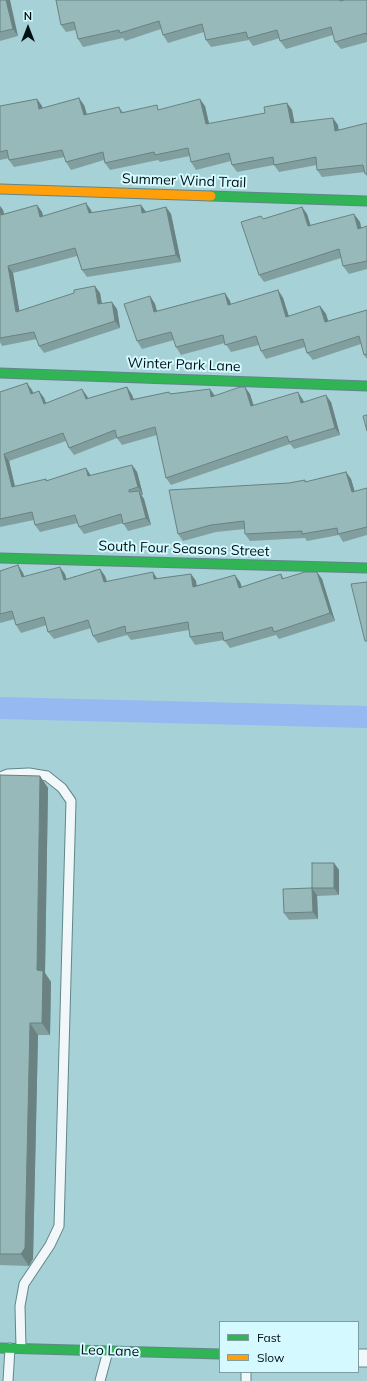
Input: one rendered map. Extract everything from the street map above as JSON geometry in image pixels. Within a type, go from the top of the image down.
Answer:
[{"type":"street","name":"Summer Wind Trail","points":[[0,189],[367,201]]},
{"type":"street","name":"Winter Park Lane","points":[[0,373],[367,386]]},
{"type":"street","name":"South Four Seasons Street","points":[[0,558],[367,568]]},
{"type":"street","name":"Leo Lane","points":[[0,1348],[219,1354]]},
{"type":"lane","points":[[0,777],[8,774],[47,776],[62,788],[71,801],[59,1226],[50,1244],[24,1284],[20,1306],[21,1348]]},
{"type":"lane","points":[[8,1381],[10,1348]]},
{"type":"lane","points":[[100,1381],[108,1351]]},
{"type":"building","points":[[0,0],[6,0],[13,29],[0,32]]},
{"type":"building","points":[[56,0],[367,0],[367,35],[366,33],[335,42],[331,27],[280,41],[277,30],[248,38],[246,32],[206,40],[202,24],[163,35],[159,21],[120,33],[119,30],[78,39],[74,22],[61,25]]},
{"type":"building","points":[[79,98],[84,115],[119,107],[121,113],[157,105],[158,110],[200,99],[206,124],[265,113],[264,107],[287,103],[291,123],[333,118],[335,131],[367,123],[367,173],[365,174],[363,165],[317,170],[316,157],[274,165],[273,157],[232,165],[229,153],[191,162],[188,148],[155,155],[154,152],[105,163],[103,152],[66,162],[62,150],[9,160],[7,150],[0,152],[0,106],[37,99],[39,109]]},
{"type":"building","points":[[86,203],[89,213],[141,205],[142,213],[166,207],[176,255],[82,270],[75,248],[8,266],[16,312],[74,293],[74,290],[95,286],[98,304],[112,302],[115,321],[39,346],[34,332],[0,338],[0,210],[1,215],[37,205],[40,217]]},
{"type":"building","points":[[302,207],[308,226],[354,214],[358,229],[367,226],[367,261],[343,266],[339,249],[259,275],[241,222],[261,216],[263,219]]},
{"type":"building","points":[[278,290],[286,317],[320,306],[325,322],[367,310],[367,354],[364,355],[359,336],[307,353],[303,339],[261,351],[256,336],[225,345],[223,335],[176,347],[171,332],[137,341],[124,304],[150,296],[154,312],[225,293],[228,305]]},
{"type":"building","points":[[27,383],[31,394],[39,391],[44,404],[82,389],[86,399],[127,387],[131,400],[169,392],[170,394],[210,389],[211,397],[240,387],[245,387],[251,406],[298,392],[301,403],[326,395],[335,428],[289,442],[287,436],[166,478],[155,427],[117,438],[115,430],[69,448],[63,433],[4,454],[12,487],[46,479],[46,481],[86,468],[88,476],[132,465],[138,487],[129,490],[129,492],[139,491],[146,518],[123,524],[121,514],[79,527],[75,515],[35,525],[32,512],[0,519],[0,392]]},
{"type":"building","points":[[367,415],[367,431],[363,416]]},
{"type":"building","points":[[346,472],[352,492],[367,488],[367,527],[338,534],[337,528],[302,534],[302,531],[245,534],[244,521],[211,525],[178,534],[169,490],[289,483],[305,480],[305,482]]},
{"type":"building","points":[[18,565],[22,577],[60,567],[64,580],[100,569],[104,582],[153,572],[154,579],[191,574],[193,587],[235,575],[239,588],[281,574],[282,579],[305,572],[317,572],[330,613],[274,632],[272,627],[224,641],[222,632],[190,637],[188,622],[126,633],[125,626],[93,636],[88,620],[48,632],[44,617],[16,625],[12,611],[0,614],[0,571]]},
{"type":"building","points":[[367,582],[367,641],[365,641],[351,584]]},
{"type":"building","points":[[0,775],[40,776],[37,970],[43,971],[42,1023],[30,1023],[25,1248],[21,1254],[0,1254]]},
{"type":"building","points":[[312,863],[334,863],[334,888],[312,888]]},
{"type":"building","points":[[312,888],[313,912],[284,913],[283,889]]},
{"type":"waterway","points":[[0,708],[367,717]]},
{"type":"traffic: fast","points":[[211,196],[367,201]]},
{"type":"traffic: fast","points":[[0,373],[367,386]]},
{"type":"traffic: fast","points":[[0,558],[367,568]]},
{"type":"traffic: fast","points":[[0,1348],[219,1354]]},
{"type":"traffic: slow","points":[[0,189],[211,196]]}]
